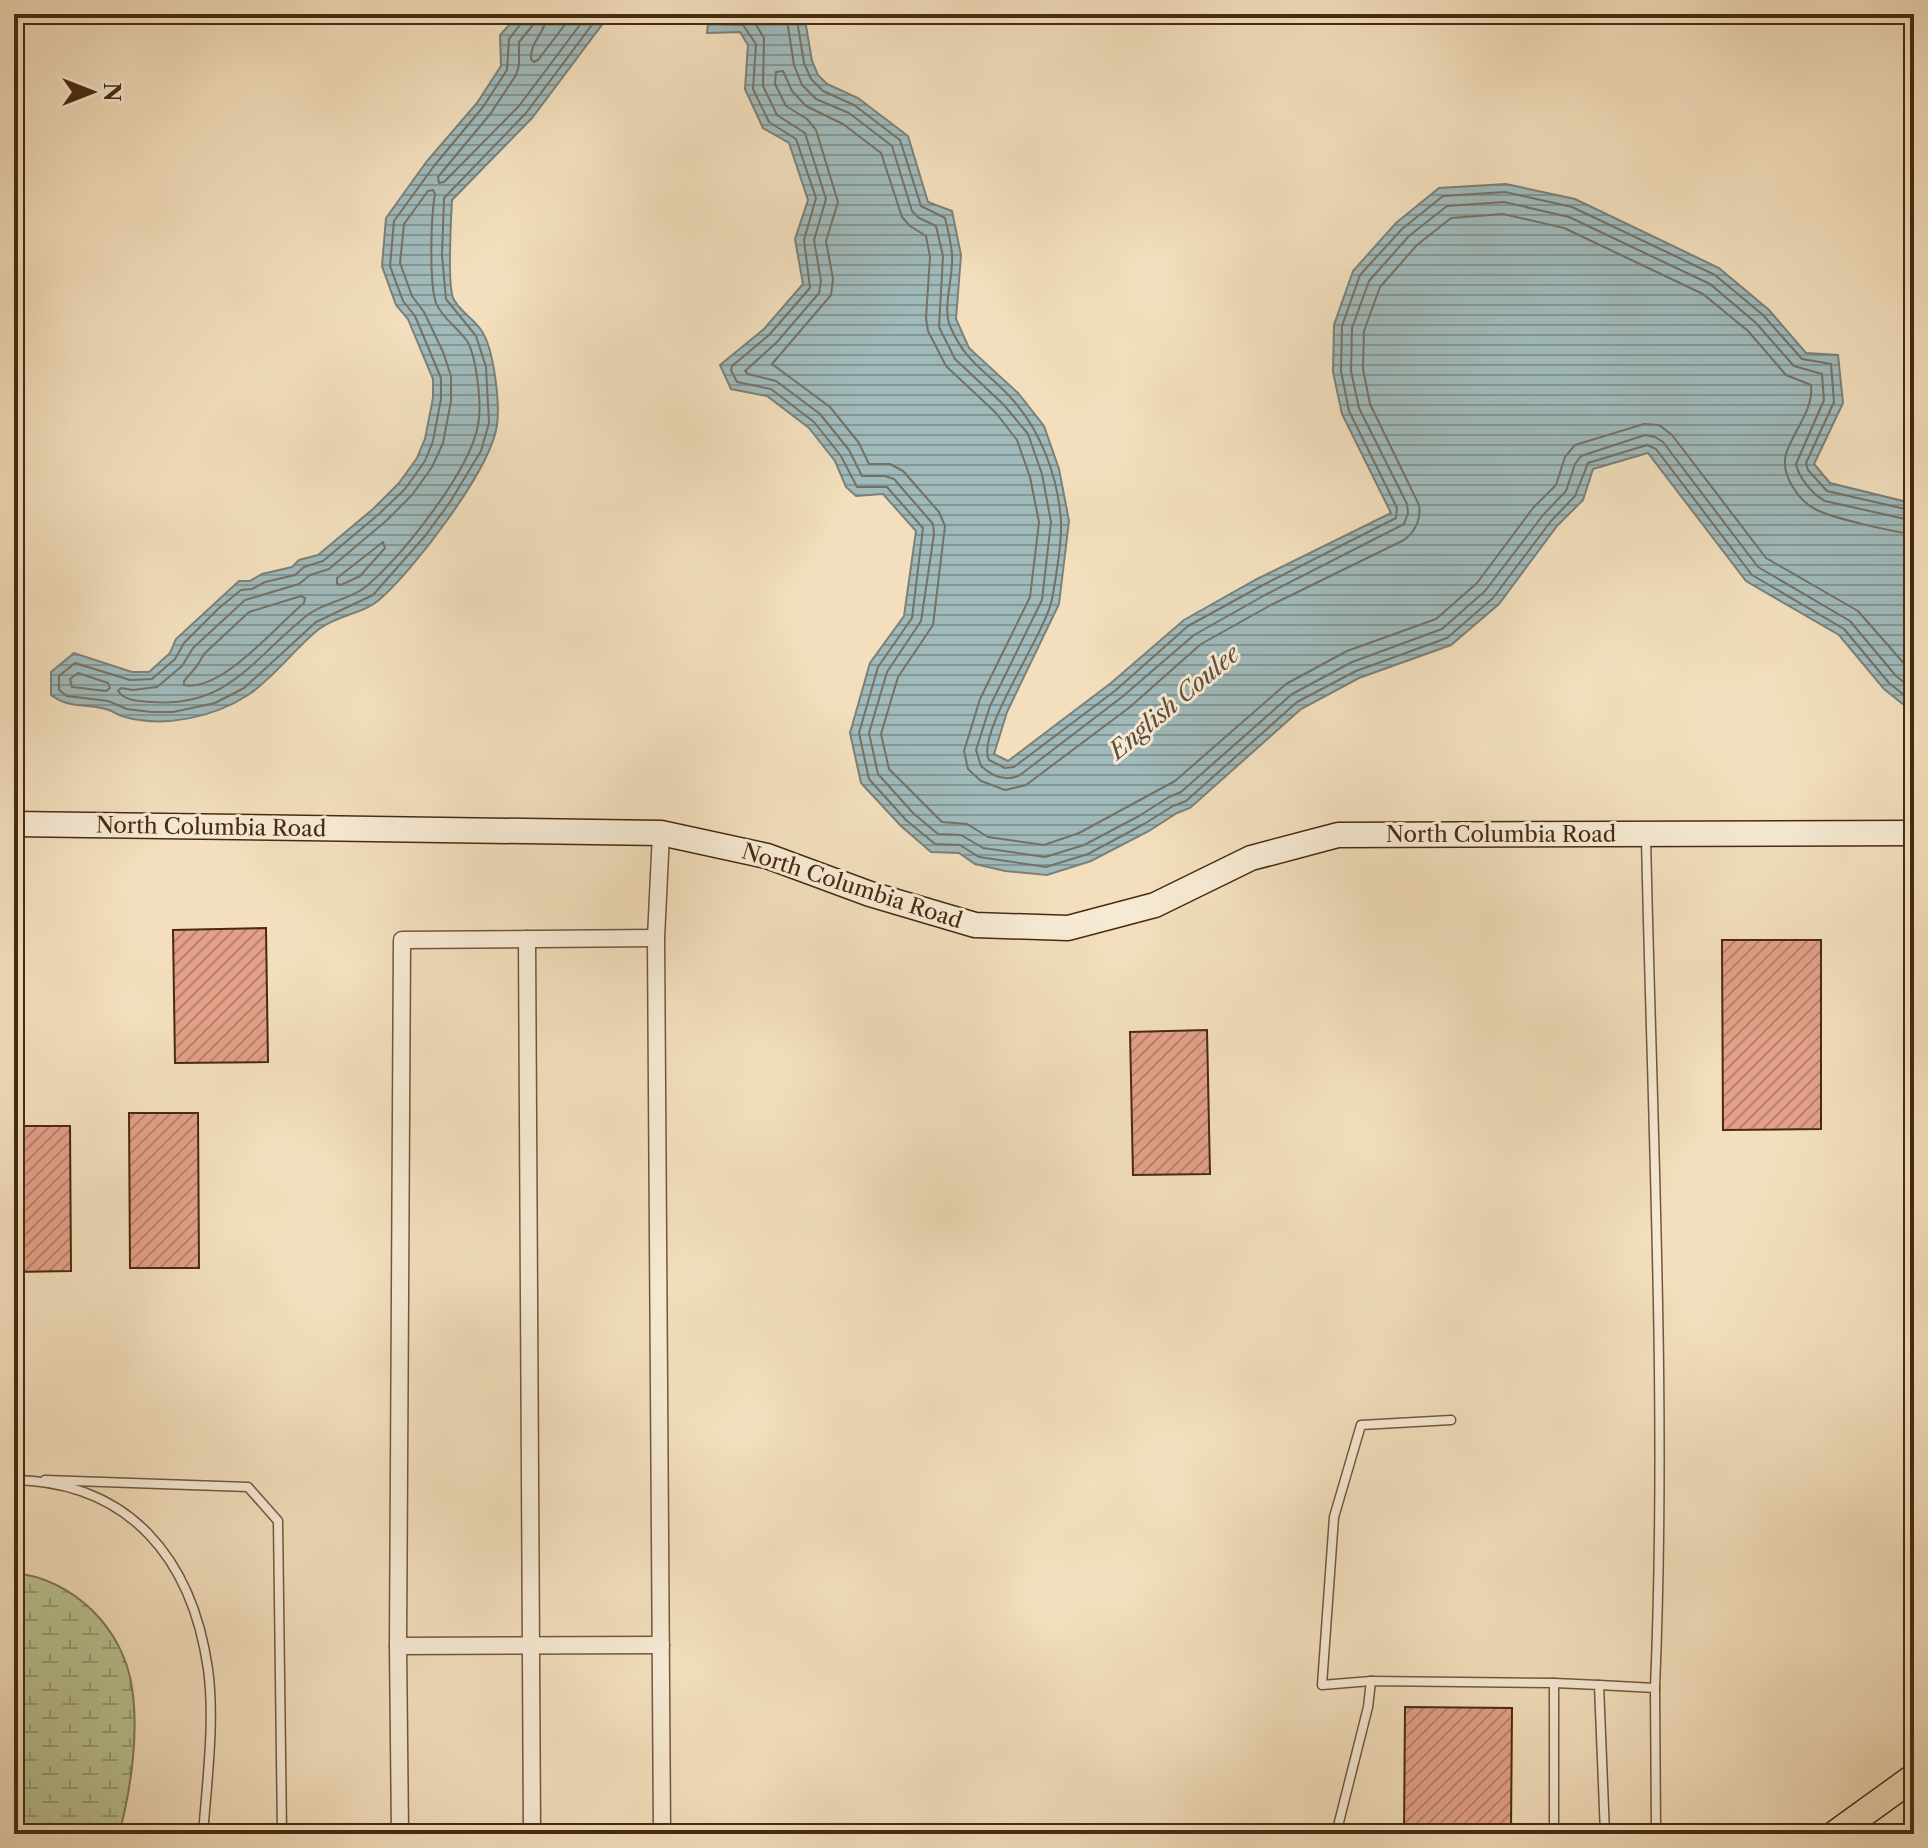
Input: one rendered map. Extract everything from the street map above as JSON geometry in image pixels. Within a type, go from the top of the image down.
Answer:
[{"type":"main road","points":[[1835,1834],[1914,1777]]},
{"type":"street","name":"North Columbia Road","points":[[14,824],[661,833],[767,856],[870,894],[975,925],[1068,928],[1155,905],[1251,858],[1338,835],[1914,833]]},
{"type":"street","points":[[661,833],[656,938],[662,1834]]},
{"type":"street","points":[[400,1834],[398,1646],[402,940],[656,938]]},
{"type":"street","points":[[527,939],[532,1834]]},
{"type":"street","points":[[398,1646],[661,1645]]},
{"type":"lane","points":[[1646,834],[1659,1359],[1661,1562],[1655,1688],[1656,1833]]},
{"type":"lane","points":[[1451,1420],[1361,1425],[1334,1517],[1322,1685],[1371,1681],[1554,1683],[1655,1688]]},
{"type":"lane","points":[[14,1480],[248,1487],[278,1521],[282,1834]]},
{"type":"lane","points":[[45,1480],[98,1496],[150,1533],[172,1561],[188,1594],[208,1670],[210,1704],[203,1834]]},
{"type":"lane","points":[[1336,1834],[1368,1707],[1371,1681]]},
{"type":"lane","points":[[1554,1683],[1554,1834]]},
{"type":"lane","points":[[1599,1685],[1605,1834]]},
{"type":"green space","points":[[14,1573],[36,1577],[75,1596],[107,1627],[127,1666],[134,1706],[134,1743],[119,1834],[14,1834]]},
{"type":"water","points":[[519,14],[610,14],[532,118],[452,200],[451,290],[455,302],[486,338],[495,376],[498,415],[492,444],[449,518],[379,600],[319,629],[257,688],[235,703],[205,715],[156,721],[72,704],[51,695],[51,672],[74,653],[132,672],[149,672],[170,653],[176,639],[239,581],[250,581],[318,555],[373,509],[399,483],[417,458],[425,439],[433,398],[433,379],[408,319],[396,305],[382,266],[386,218],[427,161],[477,103],[501,66],[500,35]]},
{"type":"water","name":"English Coulee","points":[[709,14],[804,14],[812,61],[818,75],[827,84],[858,98],[908,136],[928,202],[952,211],[961,255],[956,319],[969,348],[1018,393],[1044,426],[1059,469],[1069,521],[1059,604],[1007,712],[994,754],[1008,761],[1111,683],[1184,620],[1257,579],[1391,513],[1342,414],[1333,372],[1334,325],[1353,271],[1396,223],[1439,188],[1506,184],[1575,199],[1719,268],[1769,310],[1806,353],[1838,355],[1843,403],[1814,464],[1830,483],[1911,503],[1914,507],[1914,713],[1884,689],[1839,635],[1746,581],[1648,453],[1593,469],[1583,500],[1557,526],[1499,604],[1451,645],[1359,678],[1301,709],[1190,808],[1149,831],[1091,861],[1047,875],[975,864],[959,853],[931,852],[901,826],[861,783],[850,733],[870,663],[904,616],[916,531],[883,494],[856,496],[846,487],[835,461],[809,428],[767,396],[731,389],[720,365],[764,329],[803,284],[795,239],[808,200],[789,143],[763,128],[745,89],[748,45],[740,32],[707,33]]},
{"type":"building","points":[[266,928],[268,1062],[175,1063],[173,930]]},
{"type":"building","points":[[1722,940],[1821,940],[1821,1129],[1723,1130]]},
{"type":"building","points":[[1207,1030],[1210,1174],[1133,1175],[1130,1032]]},
{"type":"building","points":[[129,1113],[198,1113],[199,1268],[130,1268]]},
{"type":"building","points":[[14,1126],[70,1126],[71,1271],[14,1272]]},
{"type":"building","points":[[1405,1707],[1512,1708],[1511,1832],[1404,1834]]}]
